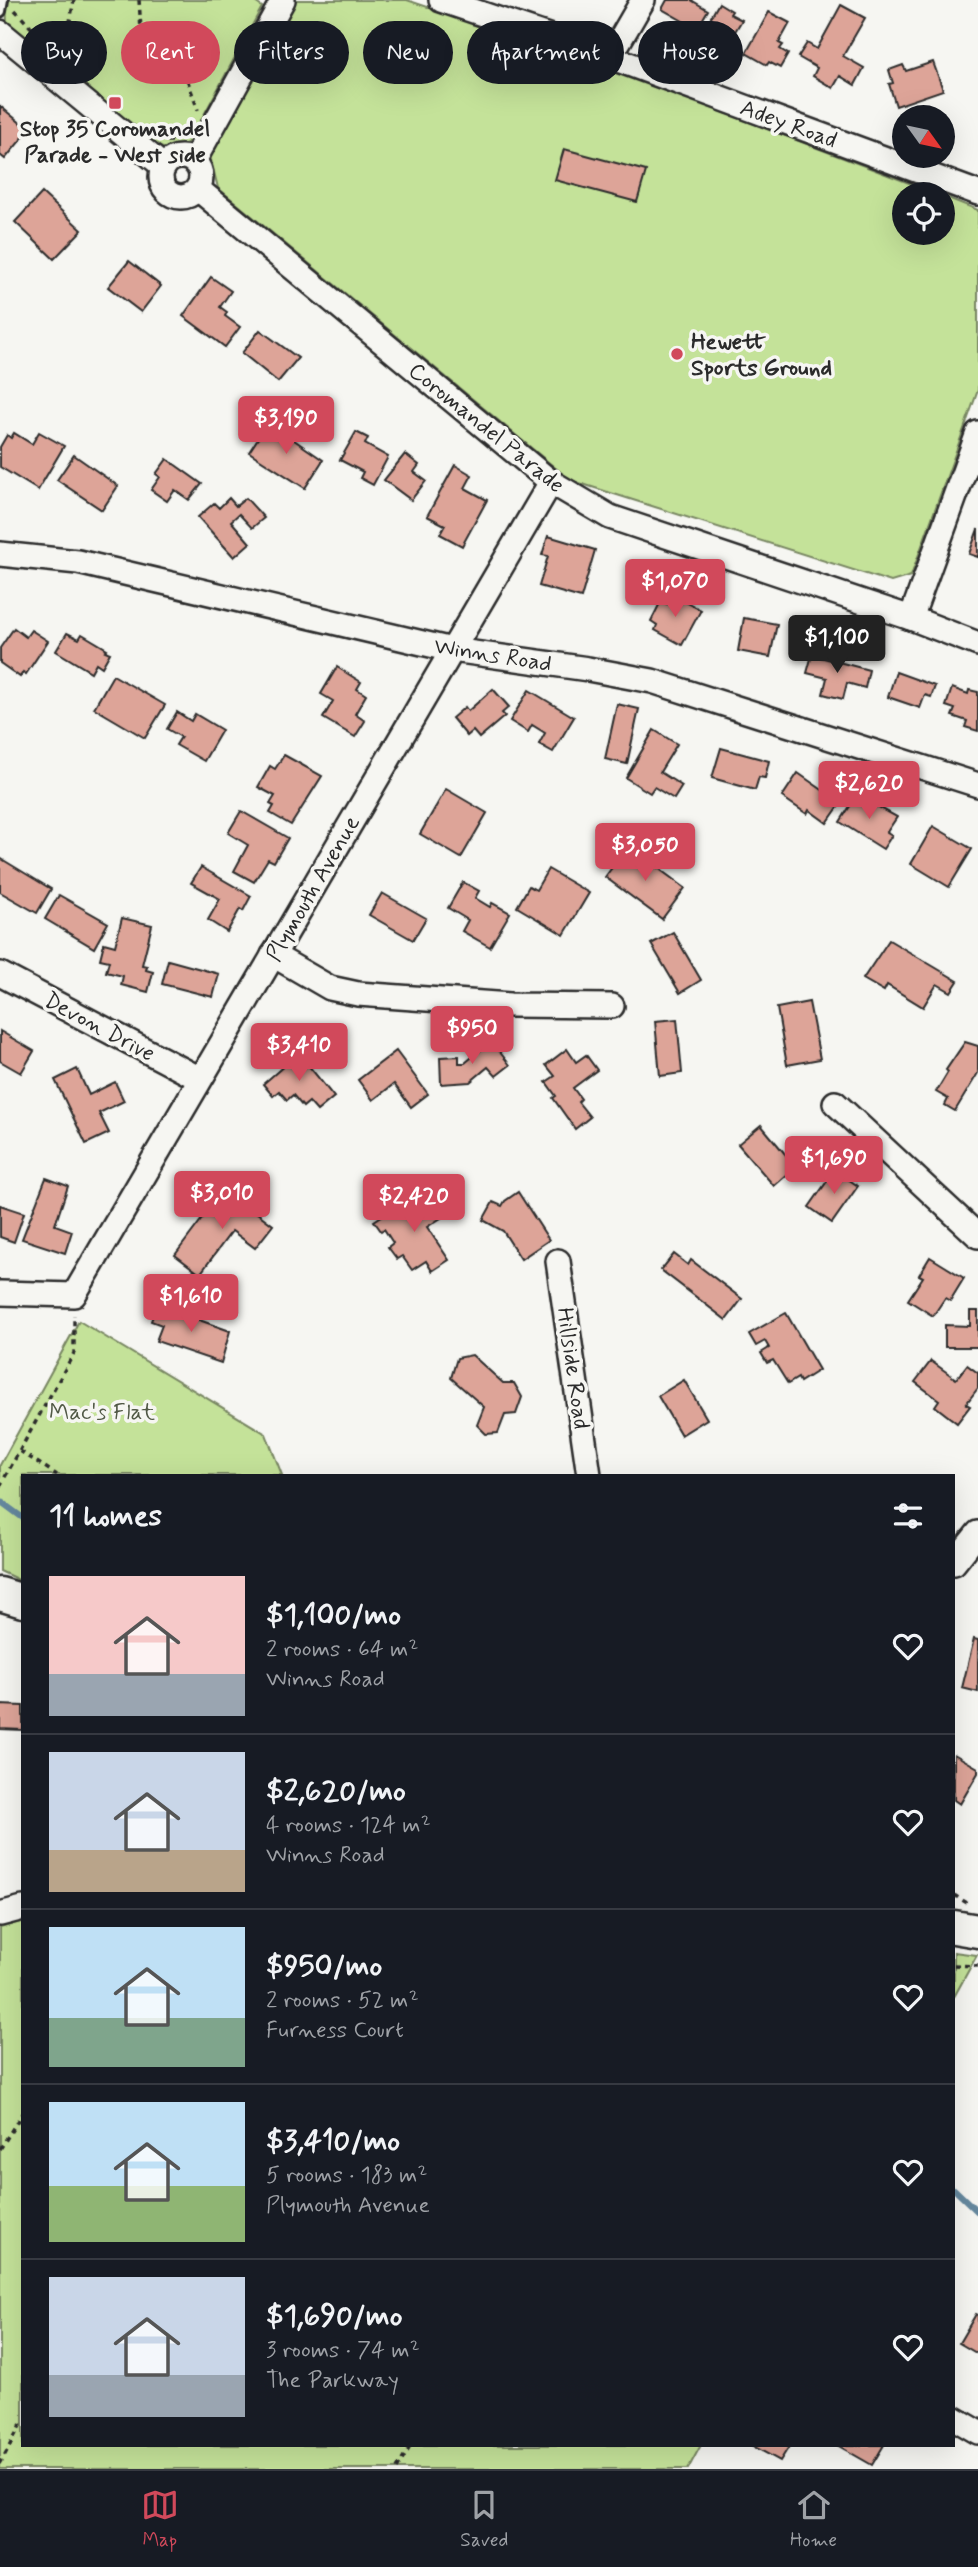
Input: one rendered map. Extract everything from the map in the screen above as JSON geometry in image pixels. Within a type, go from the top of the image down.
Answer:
[{"type":"main road","points":[[0,1594],[21,1600]]},
{"type":"main road","points":[[955,1927],[978,1931]]},
{"type":"street","points":[[194,161],[284,0]]},
{"type":"street","name":"Adey Road","points":[[441,0],[503,21]]},
{"type":"street","points":[[624,33],[643,0]]},
{"type":"street","points":[[0,32],[164,167]]},
{"type":"street","name":"Adey Road","points":[[624,62],[978,193]]},
{"type":"street","points":[[174,158],[194,161],[202,177],[198,189],[187,197],[173,196],[163,187],[161,174],[164,167],[174,158]]},
{"type":"street","name":"Coromandel Parade","points":[[198,189],[551,482],[610,517],[911,618],[978,644]]},
{"type":"street","points":[[911,618],[978,433]]},
{"type":"street","name":"Plymouth Avenue","points":[[74,1295],[551,482]]},
{"type":"street","name":"Winns Road","points":[[0,554],[78,562],[452,650],[652,681],[978,785]]},
{"type":"street","points":[[273,955],[330,988],[358,995],[510,1005],[612,1006]]},
{"type":"street","name":"Devon Drive","points":[[0,974],[200,1079]]},
{"type":"street","points":[[835,1103],[978,1236]]},
{"type":"street","name":"Hillside Road","points":[[558,1261],[589,1474]]},
{"type":"street","points":[[0,1293],[74,1295]]},
{"type":"street","points":[[955,1562],[978,1533]]},
{"type":"street","points":[[0,1914],[21,1909]]},
{"type":"street","points":[[955,2419],[978,2432]]},
{"type":"lane","points":[[0,11],[2,0]]},
{"type":"path","points":[[71,21],[74,0]]},
{"type":"path","points":[[139,0],[142,30],[152,49],[186,76],[198,110],[197,123]]},
{"type":"path","points":[[13,8],[24,21]]},
{"type":"path","points":[[158,141],[173,141],[189,129]]},
{"type":"path","points":[[0,1486],[74,1353],[74,1295]]},
{"type":"path","points":[[20,1451],[55,1474]]},
{"type":"path","points":[[955,1965],[978,1966]]},
{"type":"path","points":[[0,2150],[21,2115]]},
{"type":"path","points":[[0,2464],[21,2424]]},
{"type":"path","points":[[397,2469],[410,2447]]},
{"type":"green space","points":[[6,0],[252,0],[262,7],[254,21],[234,21],[234,59],[192,137],[187,143],[171,151],[152,144],[80,84],[107,84],[107,21],[21,21],[21,36],[7,24]]},
{"type":"green space","points":[[292,0],[407,0],[469,21],[467,84],[624,84],[624,74],[638,80],[638,84],[650,84],[907,182],[892,182],[892,245],[955,245],[955,201],[978,210],[978,390],[911,576],[891,582],[570,480],[218,188],[209,152],[246,84],[349,84],[349,21],[281,21]]},
{"type":"green space","name":"Mac's Flat","points":[[79,1321],[266,1434],[282,1474],[21,1474],[21,1581],[0,1571],[0,1465]]},
{"type":"green space","points":[[21,1922],[21,2447],[700,2447],[688,2469],[0,2469],[0,1928]]},
{"type":"green space","points":[[955,1952],[977,1955],[955,1995]]},
{"type":"building","points":[[667,0],[691,0],[708,10],[702,21],[683,21],[662,9]]},
{"type":"building","points":[[719,3],[732,11],[730,14],[742,20],[741,21],[709,21]]},
{"type":"building","points":[[841,5],[865,18],[843,56],[864,68],[855,85],[840,76],[833,88],[813,76],[817,68],[798,57],[807,43],[817,49]]},
{"type":"building","points":[[769,12],[790,23],[779,43],[783,45],[780,49],[788,54],[780,68],[769,62],[767,65],[746,53]]},
{"type":"building","points":[[933,62],[943,90],[896,105],[889,84],[893,83],[889,70],[903,65],[906,71]]},
{"type":"building","points":[[0,106],[29,130],[5,159],[0,155]]},
{"type":"building","points":[[564,149],[646,171],[637,202],[555,180]]},
{"type":"building","points":[[42,193],[82,230],[54,259],[15,222]]},
{"type":"building","points":[[129,261],[161,286],[141,312],[108,287]]},
{"type":"building","points":[[211,277],[231,291],[220,307],[227,312],[225,316],[240,327],[225,347],[183,316]]},
{"type":"building","points":[[260,330],[298,358],[278,382],[242,353]]},
{"type":"building","points":[[271,424],[323,460],[305,488],[249,452],[266,426],[269,428]]},
{"type":"building","points":[[39,432],[64,446],[38,490],[0,467],[0,447],[7,435],[11,438],[14,433],[32,444]]},
{"type":"building","points":[[356,432],[368,438],[365,444],[388,457],[373,485],[360,478],[363,472],[340,460]]},
{"type":"building","points":[[405,454],[419,465],[414,472],[426,481],[411,500],[384,480]]},
{"type":"building","points":[[74,455],[118,486],[102,510],[57,480]]},
{"type":"building","points":[[167,459],[202,484],[189,500],[175,490],[167,501],[151,490],[160,477],[156,474]]},
{"type":"building","points":[[455,465],[472,475],[465,488],[487,500],[462,546],[440,534],[445,525],[427,516]]},
{"type":"building","points":[[229,498],[236,506],[246,498],[264,518],[252,528],[239,514],[231,521],[250,543],[234,557],[198,517],[214,503],[219,508]]},
{"type":"building","points":[[978,529],[978,557],[969,554]]},
{"type":"building","points":[[548,536],[595,550],[581,598],[539,586],[548,556],[542,555]]},
{"type":"building","points":[[673,595],[701,610],[682,645],[655,630],[657,625],[651,621],[661,601],[667,604]]},
{"type":"building","points":[[744,618],[777,624],[770,657],[738,651]]},
{"type":"building","points":[[14,628],[26,637],[31,630],[48,641],[26,674],[23,672],[20,677],[0,663],[0,648]]},
{"type":"building","points":[[67,633],[79,639],[82,634],[107,649],[105,651],[110,653],[102,667],[96,663],[91,672],[56,651]]},
{"type":"building","points":[[812,655],[869,670],[865,688],[847,683],[843,699],[823,694],[827,678],[807,673]]},
{"type":"building","points":[[337,667],[361,682],[357,689],[366,695],[355,714],[365,721],[355,737],[323,718],[333,701],[321,694]]},
{"type":"building","points":[[896,672],[935,686],[931,697],[925,695],[920,708],[888,697]]},
{"type":"building","points":[[113,675],[165,705],[145,738],[94,708]]},
{"type":"building","points":[[952,688],[968,694],[969,690],[978,692],[978,731],[965,727],[967,721],[952,716],[955,709],[946,706]]},
{"type":"building","points":[[493,689],[509,707],[502,713],[505,716],[479,738],[473,731],[467,736],[452,718],[465,707],[468,711]]},
{"type":"building","points":[[529,690],[574,717],[553,752],[539,744],[545,733],[532,725],[528,732],[510,721]]},
{"type":"building","points":[[617,704],[639,709],[627,764],[605,759]]},
{"type":"building","points":[[177,712],[191,721],[195,714],[222,730],[204,761],[176,745],[181,737],[167,729]]},
{"type":"building","points":[[654,730],[677,744],[660,772],[682,786],[674,799],[654,787],[650,793],[626,778]]},
{"type":"building","points":[[721,748],[769,761],[765,778],[759,777],[755,790],[712,778]]},
{"type":"building","points":[[284,755],[322,776],[291,825],[270,813],[274,806],[270,804],[275,796],[258,787],[270,766],[275,769]]},
{"type":"building","points":[[798,773],[841,803],[827,823],[809,810],[807,814],[782,797]]},
{"type":"building","points":[[446,789],[487,813],[461,858],[420,834]]},
{"type":"building","points":[[857,795],[897,817],[887,832],[892,835],[883,849],[840,822]]},
{"type":"building","points":[[241,811],[288,838],[274,862],[268,859],[254,882],[234,871],[248,845],[228,833]]},
{"type":"building","points":[[933,826],[972,849],[949,887],[911,864]]},
{"type":"building","points":[[628,846],[685,888],[662,919],[605,877]]},
{"type":"building","points":[[0,858],[51,889],[37,913],[0,892]]},
{"type":"building","points":[[201,867],[251,896],[227,932],[208,920],[220,899],[191,883]]},
{"type":"building","points":[[548,869],[589,893],[564,935],[517,907],[529,886],[536,890]]},
{"type":"building","points":[[463,882],[479,891],[475,898],[490,907],[492,903],[510,913],[490,947],[462,931],[468,920],[448,908]]},
{"type":"building","points":[[382,893],[426,918],[413,940],[369,915]]},
{"type":"building","points":[[59,895],[108,923],[94,948],[45,919]]},
{"type":"building","points":[[122,918],[152,925],[142,965],[153,972],[148,992],[121,985],[123,976],[106,972],[109,961],[100,959],[104,943],[115,946]]},
{"type":"building","points":[[673,932],[701,980],[680,993],[651,944]]},
{"type":"building","points":[[889,940],[958,981],[951,992],[937,984],[923,1007],[887,985],[884,991],[863,979]]},
{"type":"building","points":[[168,960],[219,974],[213,997],[162,984]]},
{"type":"building","points":[[809,1002],[820,1059],[787,1065],[777,1008]]},
{"type":"building","points":[[677,1019],[682,1073],[660,1076],[655,1021]]},
{"type":"building","points":[[0,1031],[34,1051],[21,1073],[0,1061]]},
{"type":"building","points":[[491,1041],[510,1065],[496,1076],[488,1067],[470,1082],[441,1084],[440,1057],[459,1056],[459,1063],[465,1063]]},
{"type":"building","points":[[965,1042],[978,1046],[978,1073],[955,1111],[945,1105],[948,1099],[936,1092],[948,1072],[946,1070]]},
{"type":"building","points":[[567,1049],[576,1062],[586,1055],[597,1070],[573,1088],[581,1099],[578,1102],[590,1117],[575,1129],[553,1098],[556,1096],[546,1082],[555,1076],[546,1065]]},
{"type":"building","points":[[296,1050],[334,1097],[317,1111],[309,1102],[303,1107],[293,1095],[287,1100],[279,1091],[273,1096],[263,1084],[286,1064],[283,1060]]},
{"type":"building","points":[[396,1051],[428,1094],[411,1107],[394,1084],[373,1100],[358,1080]]},
{"type":"building","points":[[77,1069],[89,1095],[115,1082],[124,1101],[99,1113],[109,1133],[86,1144],[55,1080]]},
{"type":"building","points":[[761,1125],[796,1167],[774,1186],[738,1144]]},
{"type":"building","points":[[835,1170],[858,1186],[832,1223],[809,1207]]},
{"type":"building","points":[[46,1178],[68,1186],[55,1225],[72,1231],[65,1253],[22,1239]]},
{"type":"building","points":[[228,1191],[273,1225],[255,1248],[232,1231],[200,1274],[175,1255],[208,1211],[212,1213]]},
{"type":"building","points":[[518,1192],[549,1240],[521,1259],[503,1231],[483,1220],[493,1202],[502,1206]]},
{"type":"building","points":[[427,1197],[441,1218],[427,1227],[449,1260],[432,1271],[426,1261],[412,1270],[402,1256],[397,1259],[388,1247],[393,1243],[384,1229],[381,1231],[374,1221],[397,1206],[399,1210],[413,1200],[416,1204]]},
{"type":"building","points":[[0,1205],[24,1213],[14,1242],[0,1237]]},
{"type":"building","points":[[674,1254],[688,1265],[691,1260],[742,1299],[726,1320],[661,1270]]},
{"type":"building","points":[[930,1257],[964,1278],[950,1301],[945,1298],[933,1316],[908,1300],[923,1277],[919,1275]]},
{"type":"building","points":[[157,1305],[230,1331],[221,1363],[156,1341],[162,1325],[151,1321]]},
{"type":"building","points":[[970,1311],[978,1311],[978,1347],[945,1347],[945,1325],[970,1326]]},
{"type":"building","points":[[786,1313],[819,1370],[800,1382],[798,1378],[788,1384],[773,1360],[767,1363],[761,1353],[769,1348],[765,1341],[756,1346],[749,1334]]},
{"type":"building","points":[[472,1355],[503,1383],[514,1383],[522,1397],[516,1414],[505,1415],[498,1433],[486,1434],[477,1425],[484,1407],[451,1378],[457,1358]]},
{"type":"building","points":[[931,1361],[956,1379],[967,1365],[978,1373],[978,1388],[966,1404],[970,1406],[957,1423],[935,1406],[939,1400],[915,1382]]},
{"type":"building","points":[[684,1380],[707,1419],[681,1435],[658,1396]]},
{"type":"building","points":[[974,1639],[978,1640],[978,1692],[962,1688]]},
{"type":"building","points":[[0,1705],[21,1706],[21,1730],[0,1729]]},
{"type":"building","points":[[955,1755],[978,1768],[978,1773],[960,1804],[955,1801]]},
{"type":"building","points":[[976,2314],[978,2315],[978,2354],[959,2343]]},
{"type":"building","points":[[755,2447],[789,2447],[780,2461]]},
{"type":"building","points":[[840,2447],[883,2447],[872,2465]]},
{"type":"waterway","points":[[0,1501],[21,1517]]},
{"type":"waterway","points":[[955,2190],[978,2212]]},
{"type":"place","name":"Stop 35 Coromandel Parade - West side","points":[[115,103]]},
{"type":"place","name":"Hewett Sports Ground","points":[[677,354]]}]
